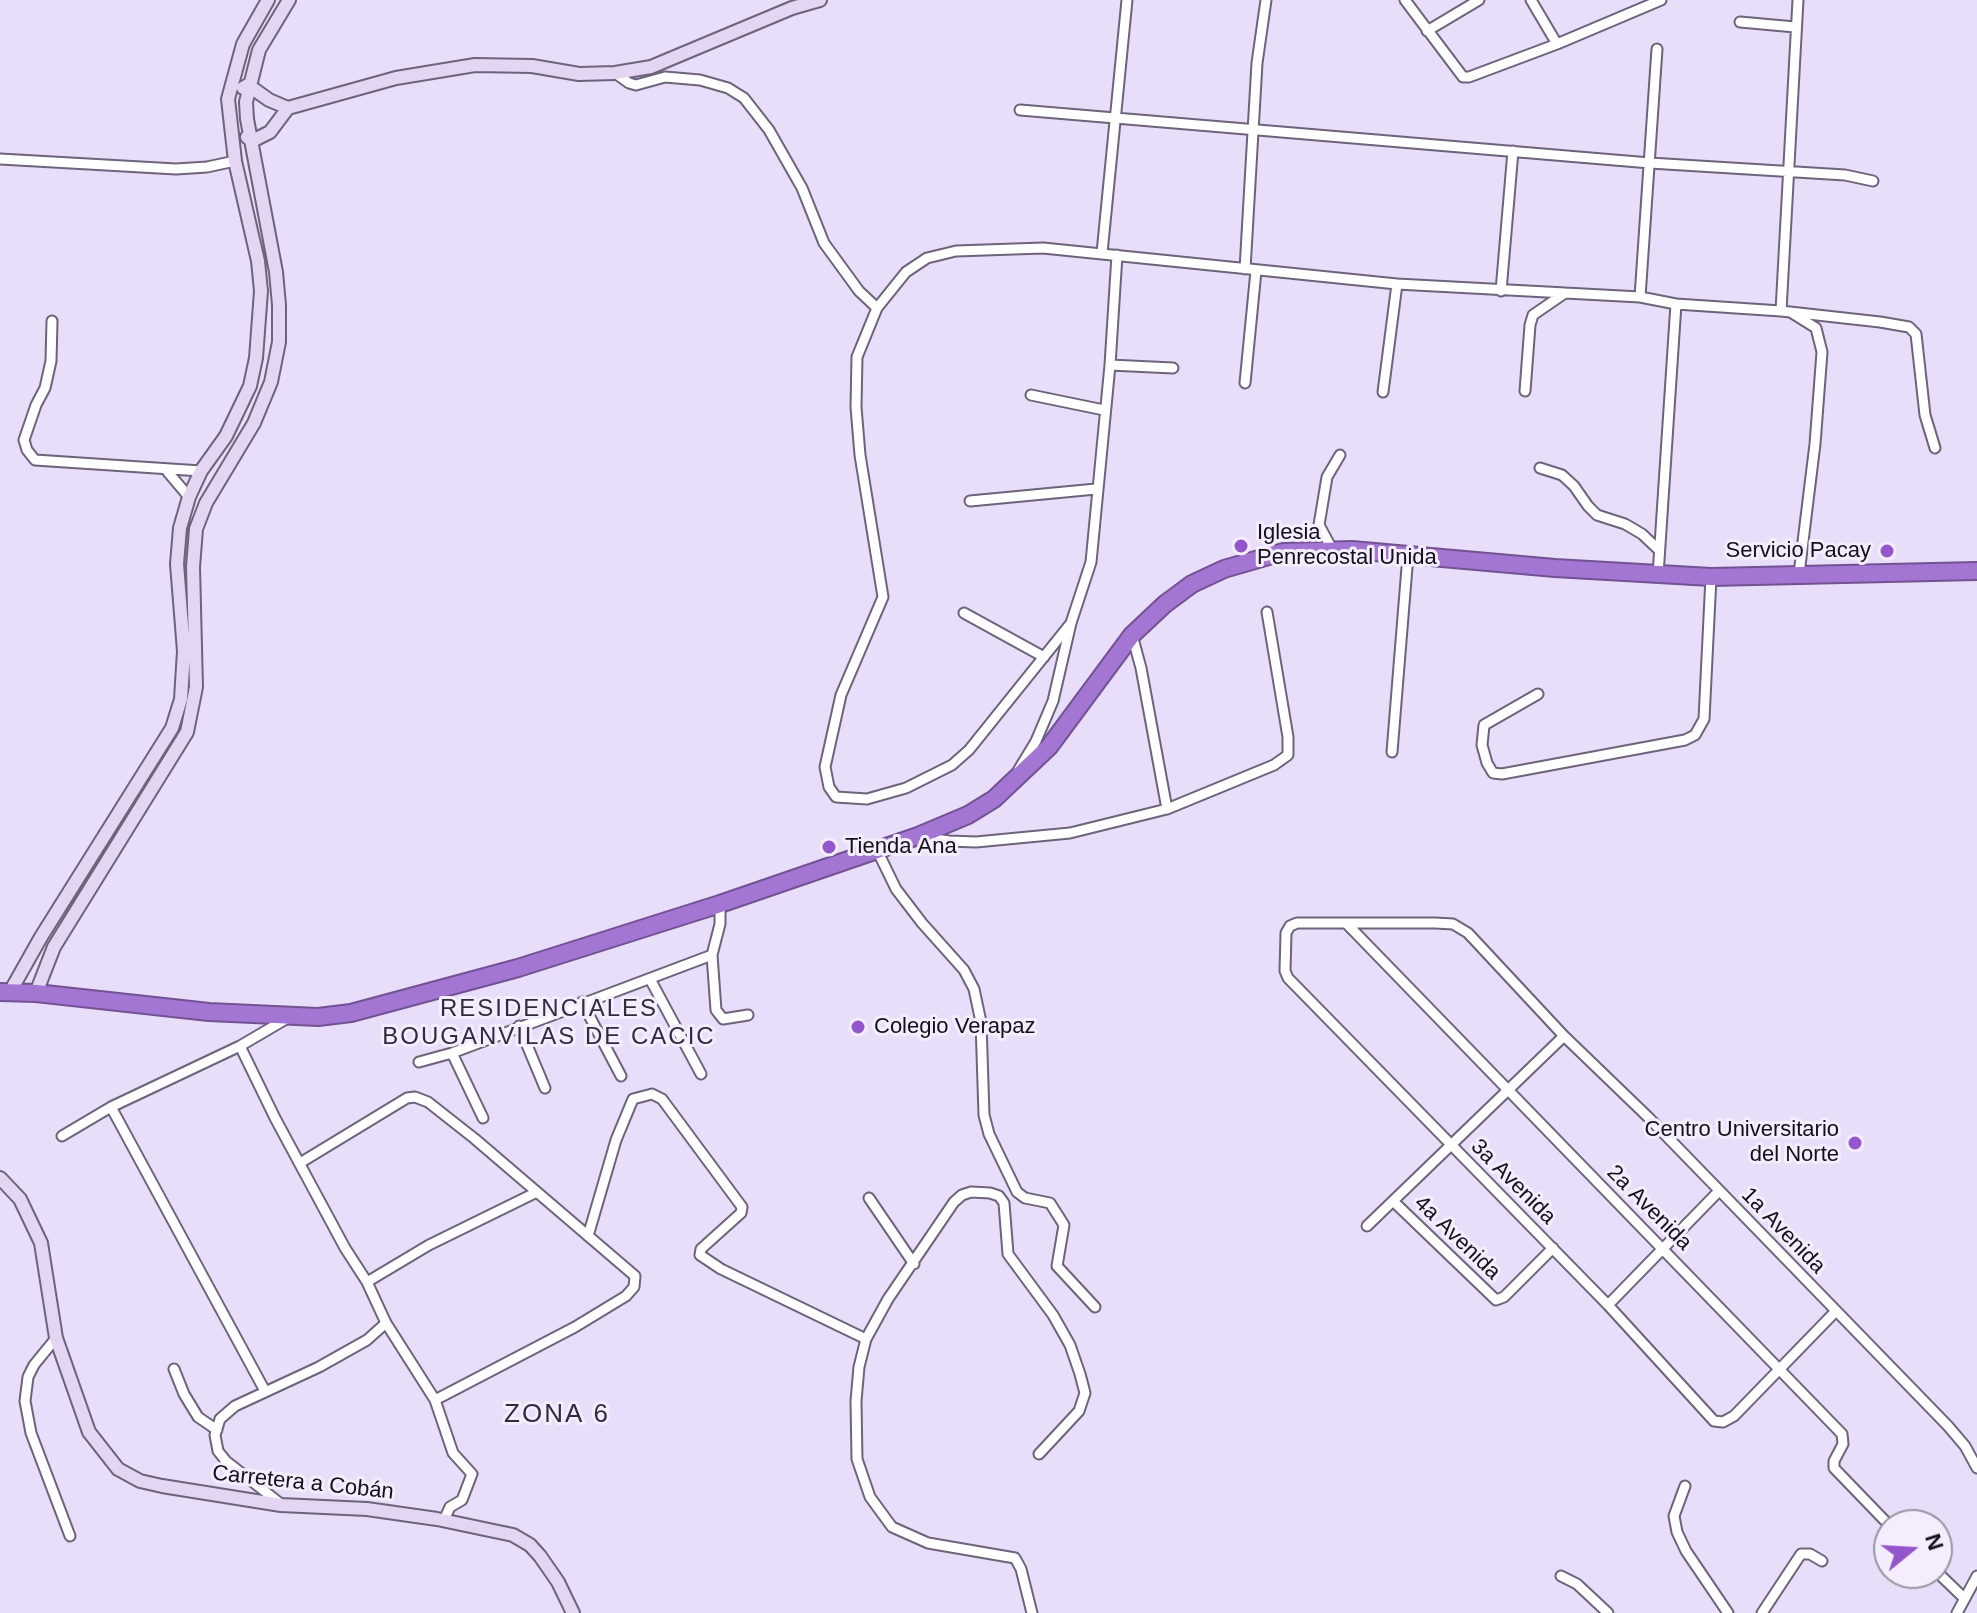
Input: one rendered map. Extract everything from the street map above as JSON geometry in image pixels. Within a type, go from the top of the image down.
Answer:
[{"type":"highway","points":[[5,992],[209,1012],[329,1016],[390,1005],[503,972],[720,904],[918,836],[968,815],[994,799],[1049,747],[1132,635],[1165,604],[1192,584],[1224,569],[1283,552],[1332,549],[1711,577],[1977,571]]},
{"type":"street","points":[[5,992],[172,728],[181,699],[184,651],[177,564],[180,528],[201,471],[226,436],[250,386],[261,320],[258,261],[235,161],[228,99],[243,44],[268,0]]},
{"type":"street","points":[[36,993],[54,947],[187,732],[196,687],[193,567],[196,529],[206,503],[254,423],[271,382],[279,342],[276,272],[247,119],[248,85],[259,50],[289,0]]},
{"type":"street","points":[[252,141],[270,132],[288,108],[396,78],[475,65],[532,66],[579,74],[615,73],[651,67],[792,8],[820,0]]},
{"type":"street","points":[[1102,253],[1127,0]]},
{"type":"street","points":[[1245,269],[1257,63],[1266,0]]},
{"type":"street","points":[[1405,0],[1463,77],[1557,44],[1661,0]]},
{"type":"street","points":[[1427,31],[1479,0]]},
{"type":"street","points":[[1531,0],[1557,44]]},
{"type":"street","points":[[1786,312],[1787,172],[1798,0]]},
{"type":"street","points":[[1740,22],[1795,27]]},
{"type":"street","points":[[1640,297],[1657,49]]},
{"type":"street","points":[[615,73],[636,85],[665,77],[700,80],[728,88],[744,98],[769,130],[802,188],[824,243],[845,274],[877,308]]},
{"type":"street","points":[[228,99],[248,85]]},
{"type":"street","points":[[248,85],[269,100],[288,108]]},
{"type":"street","points":[[1020,110],[1650,163],[1845,175],[1873,181]]},
{"type":"street","points":[[229,118],[252,141]]},
{"type":"street","points":[[1501,291],[1513,151]]},
{"type":"street","points":[[0,159],[176,169],[235,161]]},
{"type":"street","points":[[1071,623],[969,750],[952,765],[906,788],[867,799],[836,797],[829,787],[825,767],[841,695],[883,597],[866,501],[856,407],[857,357],[877,308],[906,272],[927,258],[956,251],[1043,248],[1397,284],[1640,297],[1676,304],[1880,322],[1914,330],[1916,334],[1925,415],[1935,448]]},
{"type":"street","points":[[1011,781],[1036,741],[1053,701],[1071,623],[1091,562],[1117,255]]},
{"type":"street","points":[[1245,383],[1256,271]]},
{"type":"street","points":[[1383,392],[1397,284]]},
{"type":"street","points":[[1525,391],[1533,315],[1565,293]]},
{"type":"street","points":[[1658,575],[1676,304]]},
{"type":"street","points":[[1786,312],[1816,328],[1822,352],[1815,444],[1799,574]]},
{"type":"street","points":[[52,321],[45,388],[24,440],[35,460],[201,471]]},
{"type":"street","points":[[1110,365],[1173,368]]},
{"type":"street","points":[[1031,395],[1104,410]]},
{"type":"street","points":[[1332,549],[1319,525],[1327,477],[1340,455]]},
{"type":"street","points":[[1540,468],[1562,475],[1597,515],[1625,524],[1659,550]]},
{"type":"street","points":[[167,471],[189,497]]},
{"type":"street","points":[[970,501],[1096,489]]},
{"type":"street","points":[[1392,752],[1408,555]]},
{"type":"street","points":[[1538,694],[1484,725],[1482,745],[1493,773],[1502,774],[1690,738],[1704,719],[1711,577]]},
{"type":"street","points":[[918,836],[976,842],[1070,833],[1167,809],[1274,765],[1288,755],[1288,737],[1267,612]]},
{"type":"street","points":[[964,613],[1044,657]]},
{"type":"street","points":[[1132,635],[1167,809]]},
{"type":"street","points":[[877,850],[896,889],[964,970],[974,989],[981,1022],[984,1115],[989,1134],[1017,1192],[1025,1198],[1050,1203],[1064,1225],[1057,1266],[1095,1307]]},
{"type":"street","points":[[720,904],[720,924],[712,955],[716,1010],[723,1019],[748,1015]]},
{"type":"street","name":"3a Avenida","points":[[1347,924],[1297,923],[1290,926],[1286,933],[1285,971],[1292,982],[1608,1305],[1714,1421],[1723,1422],[1734,1416],[1781,1370]]},
{"type":"street","name":"1a Avenida","points":[[1347,924],[1453,924],[1468,933],[1564,1036],[1648,1117],[1948,1426],[1965,1446],[1977,1468]]},
{"type":"street","name":"2a Avenida","points":[[1347,924],[1842,1434],[1843,1444],[1834,1461],[1837,1474],[1873,1509]]},
{"type":"street","points":[[419,1062],[452,1053],[712,955]]},
{"type":"street","points":[[650,979],[701,1074]]},
{"type":"street","points":[[582,1002],[621,1076]]},
{"type":"street","points":[[62,1136],[111,1107],[240,1046],[289,1017]]},
{"type":"street","points":[[519,1026],[545,1088]]},
{"type":"street","points":[[1367,1226],[1564,1036]]},
{"type":"street","points":[[240,1046],[386,1323],[435,1400],[453,1453],[472,1474],[462,1500],[450,1507],[444,1520]]},
{"type":"street","points":[[452,1053],[483,1118]]},
{"type":"street","points":[[588,1236],[616,1140],[633,1099],[652,1094],[662,1099],[742,1207],[741,1213],[701,1249],[700,1255],[721,1269],[866,1339]]},
{"type":"street","points":[[300,1163],[407,1098],[415,1097],[428,1102],[635,1276],[634,1287],[626,1296],[575,1327],[435,1400]]},
{"type":"street","points":[[111,1107],[265,1391]]},
{"type":"street","name":"Carretera a Cobán","points":[[0,1178],[20,1199],[41,1243],[56,1338],[89,1432],[118,1469],[140,1481],[162,1486],[281,1505],[367,1509],[444,1520],[513,1535],[530,1545],[558,1582],[573,1613]]},
{"type":"street","points":[[1608,1305],[1719,1191]]},
{"type":"street","points":[[367,1282],[429,1245],[537,1192]]},
{"type":"street","points":[[1032,1613],[1021,1569],[1015,1558],[928,1543],[892,1527],[870,1497],[857,1459],[856,1401],[859,1367],[866,1339],[924,1245],[962,1195],[982,1192],[999,1196],[1004,1203],[1008,1254],[1053,1315],[1070,1345],[1085,1393],[1079,1411],[1039,1454]]},
{"type":"street","points":[[869,1198],[914,1264]]},
{"type":"street","name":"4a Avenida","points":[[1394,1202],[1496,1300],[1504,1297],[1553,1248]]},
{"type":"street","points":[[1781,1370],[1835,1312]]},
{"type":"street","points":[[281,1505],[218,1451],[215,1435],[220,1419],[235,1406],[319,1367],[367,1340],[386,1323]]},
{"type":"street","points":[[56,1338],[28,1377],[25,1401],[31,1433],[70,1536]]},
{"type":"street","points":[[174,1369],[198,1417],[217,1430]]},
{"type":"street","points":[[1685,1486],[1674,1516],[1677,1532],[1686,1551],[1728,1613]]},
{"type":"street","points":[[1762,1613],[1801,1554],[1810,1554],[1822,1561]]},
{"type":"street","points":[[1561,1576],[1577,1584],[1608,1613]]},
{"type":"street","points":[[1957,1613],[1977,1576]]},
{"type":"street","points":[[1953,1587],[1964,1598]]},
{"type":"place","name":"Iglesia Penrecostal Unida","points":[[1241,546]]},
{"type":"place","name":"Servicio Pacay","points":[[1887,551]]},
{"type":"place","name":"Tienda Ana","points":[[829,847]]},
{"type":"place","name":"Colegio Verapaz","points":[[858,1027]]},
{"type":"place","name":"Centro Universitario del Norte","points":[[1855,1143]]},
{"type":"district","name":"RESIDENCIALES BOUGANVILAS DE CACIC","points":[[549,1023]]},
{"type":"district","name":"ZONA 6","points":[[557,1415]]}]
